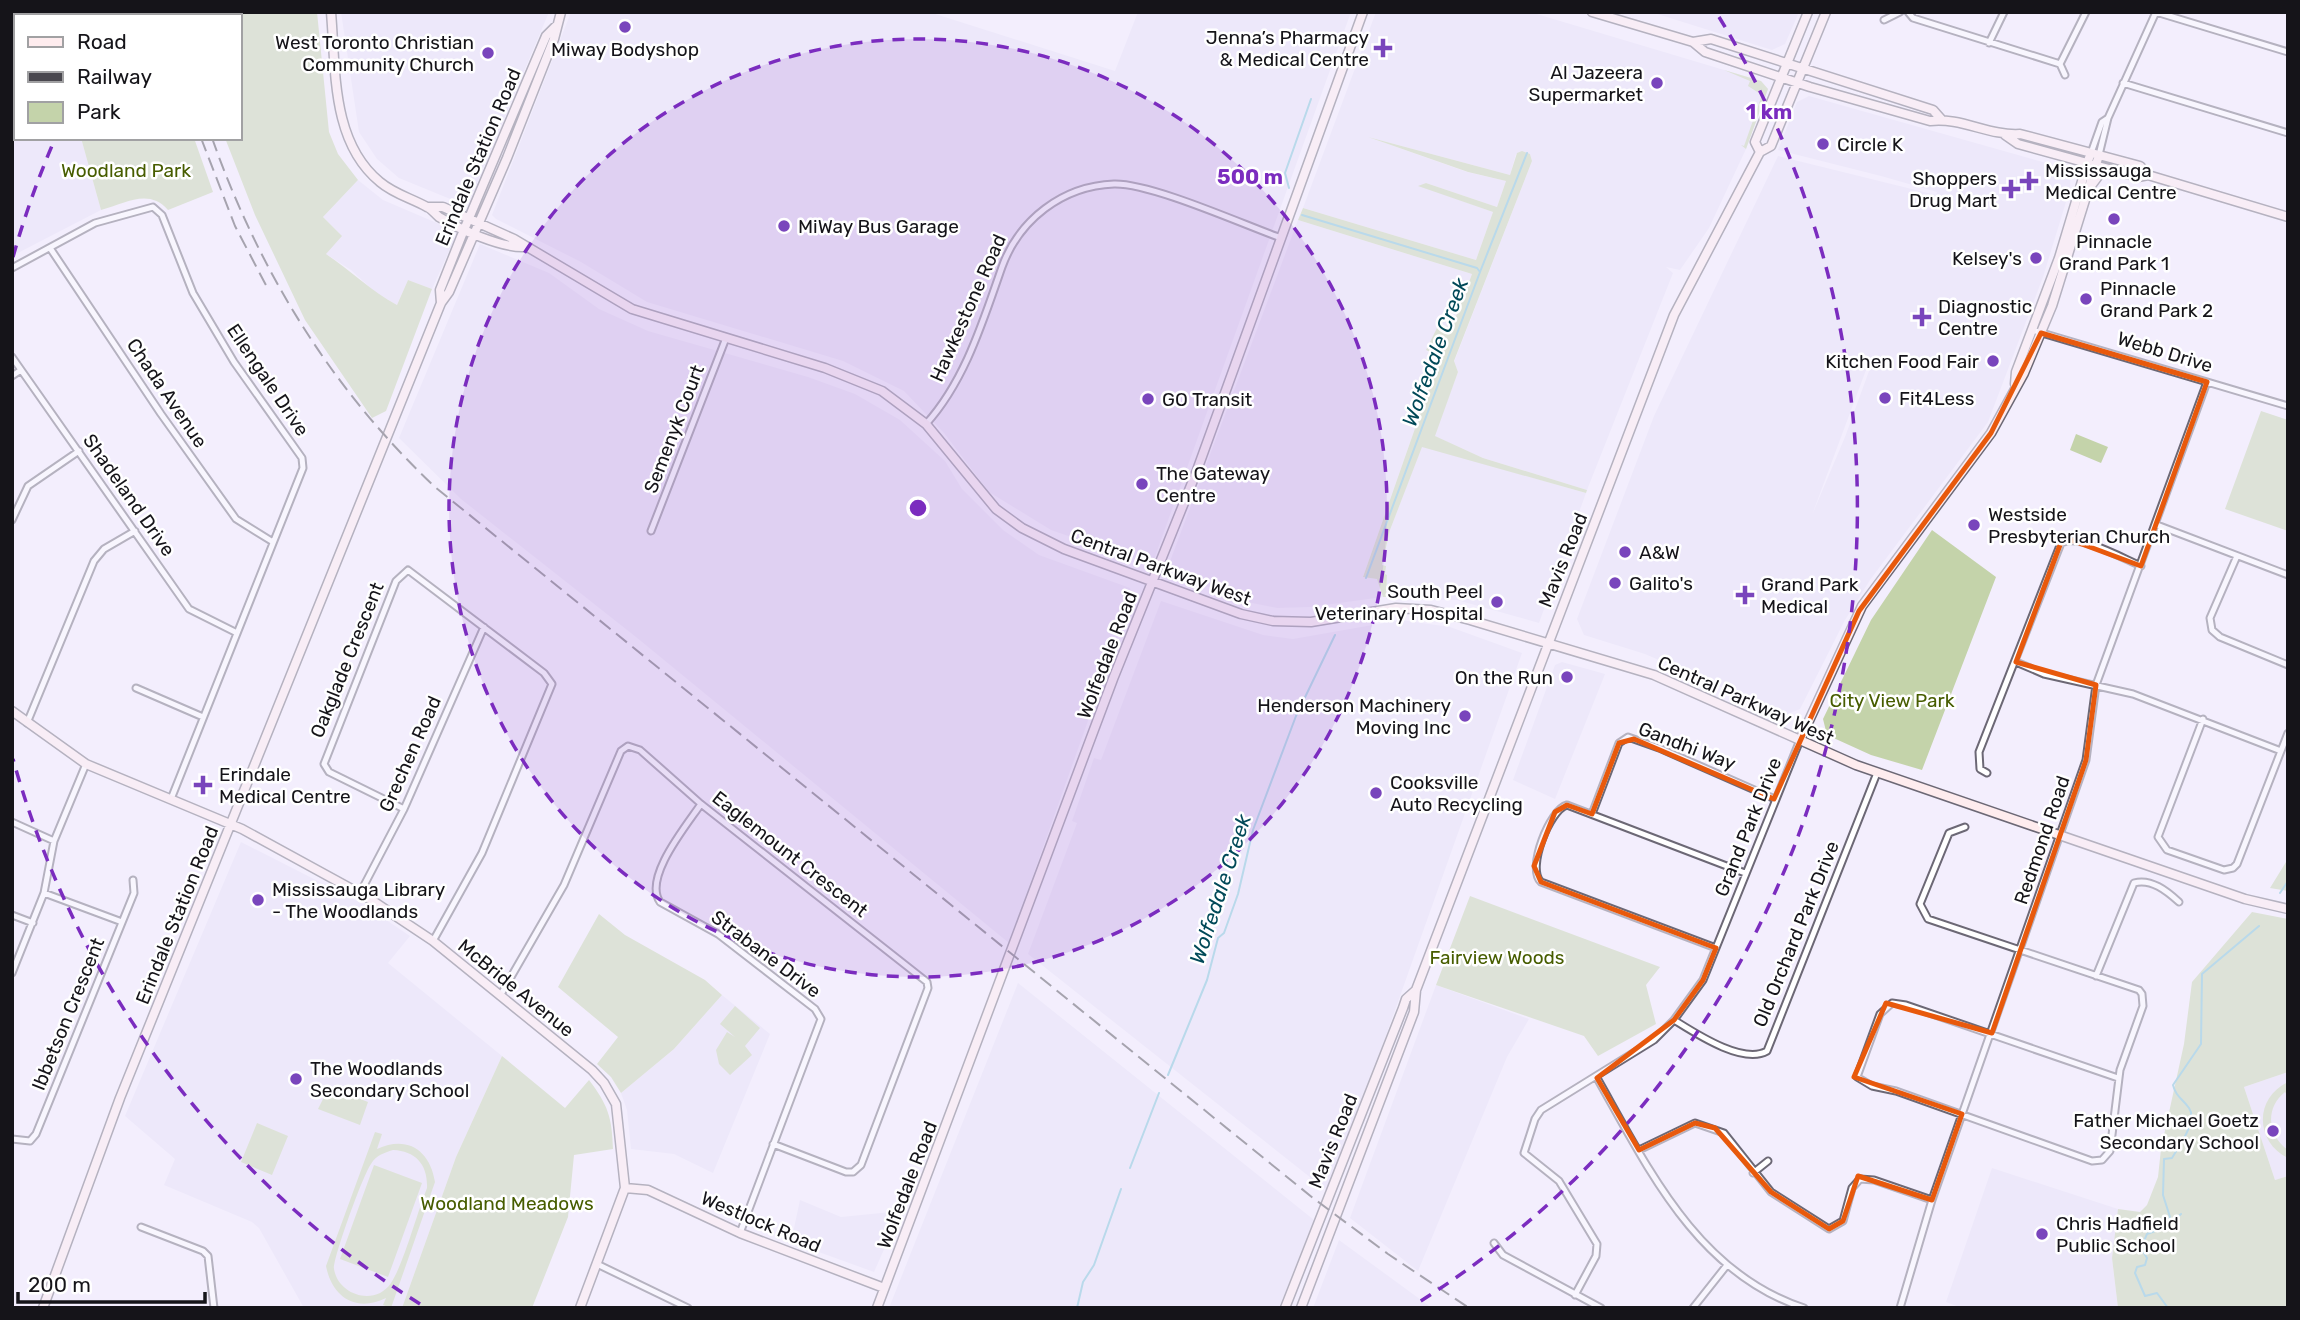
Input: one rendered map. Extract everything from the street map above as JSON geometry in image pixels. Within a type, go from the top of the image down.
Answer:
[{"type":"street","name":"Central Parkway West","points":[[331,12],[342,120],[353,149],[379,182],[427,207],[439,217],[510,248],[524,247]]},
{"type":"street","name":"Erindale Station Road","points":[[43,1308],[120,1098],[441,303],[449,292],[479,224],[554,39],[561,12]]},
{"type":"street","name":"Wolfedale Road","points":[[877,1308],[1152,581],[1196,473],[1363,12]]},
{"type":"street","points":[[1592,12],[1693,42],[1706,52],[1798,82],[1930,121],[1941,119],[2005,135],[2020,134],[2140,166],[2148,175]]},
{"type":"street","name":"Mavis Road","points":[[1760,152],[1755,142],[1808,12]]},
{"type":"street","name":"Mavis Road","points":[[1301,1308],[1414,1012],[1416,990],[1674,316],[1760,152],[1771,146],[1826,12]]},
{"type":"street","points":[[1884,20],[1900,12]]},
{"type":"street","points":[[1908,12],[1913,18],[2060,64],[2065,75]]},
{"type":"street","points":[[1989,43],[2004,12]]},
{"type":"street","points":[[2060,64],[2086,12]]},
{"type":"street","points":[[2095,154],[2102,122],[2108,118],[2156,12],[2288,52]]},
{"type":"street","name":"Erindale Station Road","points":[[441,303],[440,290],[465,228],[546,36],[555,27]]},
{"type":"street","points":[[1693,42],[1711,39],[1787,62],[1933,110],[1941,119]]},
{"type":"street","points":[[2123,83],[2288,133]]},
{"type":"street","points":[[2005,135],[2018,144],[2138,177],[2148,175],[2288,217]]},
{"type":"street","name":"Grand Park Drive","points":[[2037,331],[2095,154]]},
{"type":"street","name":"Grand Park Drive","points":[[1576,1295],[1596,1256],[1597,1244],[1559,1181],[1526,1157],[1524,1148],[1541,1111],[1654,1040],[1674,1020],[1703,980],[1774,799],[1859,611],[1990,433],[2014,387],[2016,372],[2037,331],[2080,212],[2091,164]]},
{"type":"street","points":[[2080,212],[2091,184],[2098,175],[2110,169]]},
{"type":"street","name":"Hawkestone Road","points":[[926,425],[960,376],[1014,237],[1041,210],[1057,201],[1088,189],[1115,184],[1143,188],[1282,239]]},
{"type":"street","name":"Ellengale Drive","points":[[12,268],[95,223],[144,207],[153,207],[162,215],[192,293],[234,362],[302,458],[303,468],[235,632],[171,799]]},
{"type":"street","name":"Central Parkway West","points":[[427,207],[443,208],[514,239],[632,309],[853,377],[882,391],[926,425],[982,495],[1010,520],[1051,544],[1241,614],[1273,621],[1311,622],[1375,610],[1414,609],[1452,615],[1547,643],[1654,675],[1877,773],[2245,899],[2288,909]]},
{"type":"street","name":"Chada Avenue","points":[[50,248],[161,414],[236,519],[273,542]]},
{"type":"street","name":"Webb Drive","points":[[2037,331],[2288,406]]},
{"type":"street","name":"Semenyk Court","points":[[651,531],[726,338]]},
{"type":"street","name":"Shadeland Drive","points":[[12,357],[189,609],[235,632]]},
{"type":"street","points":[[12,376],[21,370]]},
{"type":"street","name":"Redmond Road","points":[[1900,1308],[1932,1200],[2086,760],[2096,685],[2157,525],[2207,382]]},
{"type":"street","points":[[12,520],[28,486],[79,451]]},
{"type":"street","points":[[2157,525],[2288,575]]},
{"type":"street","points":[[27,723],[94,561],[104,549],[135,531]]},
{"type":"street","points":[[1987,773],[1980,769],[1979,752],[2061,543],[2071,539],[2084,542],[2141,566]]},
{"type":"street","points":[[2237,556],[2210,618],[2212,630],[2220,637],[2288,665]]},
{"type":"street","name":"Oakglade Crescent","points":[[404,809],[329,772],[324,764],[396,581],[408,570],[544,673],[552,684],[482,853],[433,941]]},
{"type":"street","name":"Grechen Road","points":[[360,892],[404,809],[484,627]]},
{"type":"street","points":[[2016,662],[2044,674],[2133,694],[2281,751]]},
{"type":"street","points":[[136,688],[203,717]]},
{"type":"street","name":"McBride Avenue","points":[[12,711],[86,764],[231,824],[360,892],[433,941],[592,1070],[612,1094],[619,1114],[625,1188],[580,1308]]},
{"type":"street","points":[[2203,719],[2158,837],[2167,850],[2224,870],[2233,868],[2288,733]]},
{"type":"street","name":"Gandhi Way","points":[[1592,814],[1619,743],[1628,737],[1774,799]]},
{"type":"street","name":"Eaglemount Crescent","points":[[500,996],[564,885],[621,751],[628,747],[640,750],[701,804],[927,982],[928,988],[862,1165],[853,1172],[846,1172],[773,1144]]},
{"type":"street","points":[[12,973],[44,893],[54,841],[86,764]]},
{"type":"street","name":"Old Orchard Park Drive","points":[[1674,1020],[1707,1041],[1752,1056],[1767,1051],[1877,773]]},
{"type":"street","name":"Strabane Drive","points":[[701,804],[655,879],[656,895],[660,902],[718,934],[815,1009],[821,1018],[740,1233]]},
{"type":"street","points":[[1716,948],[1539,880],[1535,863],[1555,812],[1567,805],[1745,873]]},
{"type":"street","points":[[12,821],[54,841]]},
{"type":"street","points":[[1965,827],[1949,833],[1929,880],[1920,909],[1928,919],[2138,990],[2144,1002],[2118,1078],[2110,1151],[2102,1160],[2092,1161],[1962,1114],[1872,1086],[1857,1077],[1857,1070],[1880,1014],[1888,1004],[1906,1005],[2118,1078]]},
{"type":"street","name":"Ibbetson Crescent","points":[[12,1139],[30,1141],[36,1134],[134,893],[133,880]]},
{"type":"street","points":[[2096,976],[2134,883],[2141,881],[2165,889],[2179,902]]},
{"type":"street","points":[[44,893],[122,922]]},
{"type":"street","points":[[12,915],[33,923]]},
{"type":"street","name":"Mavis Road","points":[[1286,1308],[1406,999],[1416,990]]},
{"type":"street","points":[[1597,1078],[1666,1200],[1727,1265],[1791,1306],[1804,1308]]},
{"type":"street","points":[[1639,1150],[1695,1123],[1724,1133],[1753,1173],[1796,1210],[1829,1229],[1843,1221],[1852,1188],[1860,1179],[1874,1180],[1932,1200]]},
{"type":"street","points":[[1753,1173],[1768,1161]]},
{"type":"street","name":"Westlock Road","points":[[625,1188],[648,1190],[740,1233],[884,1288]]},
{"type":"street","points":[[141,1227],[203,1251],[208,1256],[214,1308]]},
{"type":"street","points":[[1494,1243],[1503,1255],[1601,1308]]},
{"type":"street","points":[[597,1264],[688,1308]]},
{"type":"street","points":[[1693,1308],[1727,1265]]},
{"type":"highlighted area","points":[[2041,333],[2207,382],[2141,566],[2063,537],[2016,662],[2096,685],[2086,760],[1992,1033],[1886,1003],[1854,1077],[1962,1114],[1932,1200],[1858,1176],[1843,1221],[1829,1229],[1771,1192],[1715,1128],[1695,1123],[1639,1150],[1597,1078],[1674,1020],[1703,980],[1716,948],[1541,882],[1534,866],[1555,812],[1567,805],[1592,814],[1619,743],[1634,739],[1774,799],[1859,611],[1991,433]]},
{"type":"shaded area","points":[[341,12],[549,12],[470,200],[460,203],[399,178],[377,159],[359,132]]},
{"type":"shaded area","points":[[571,12],[929,12],[1115,71],[1138,12],[1351,12],[1152,565],[1051,530],[989,492],[944,433],[904,391],[843,361],[647,302],[581,262],[496,219],[492,215]]},
{"type":"shaded area","points":[[1376,12],[1530,12],[1761,81],[1768,89],[1746,149],[1709,228],[1680,270],[1666,267],[1673,273],[1587,490],[1483,458],[1434,436],[1458,372],[1454,362],[1532,161],[1530,154],[1516,154],[1510,175],[1368,137],[1467,172],[1506,181],[1497,207],[1426,183],[1420,186],[1493,212],[1476,260],[1303,208]]},
{"type":"shaded area","points":[[1651,12],[1799,12],[1785,44],[1772,50]]},
{"type":"shaded area","points":[[12,20],[14,140],[82,140],[101,210],[12,256]]},
{"type":"shaded area","points":[[1809,96],[2071,170],[2070,189],[2043,277],[1988,422],[1870,580],[1845,620],[1800,709],[1785,715],[1645,654],[1584,635],[1577,619],[1654,416],[1778,156],[1936,195],[1937,192],[1881,176],[1778,150],[1797,102]],"holes":[[[1866,370],[1869,371],[1845,437],[1812,515]]]},
{"type":"shaded area","points":[[358,180],[383,200],[451,229],[454,240],[432,289],[408,280],[397,305],[376,293],[351,270],[326,254],[339,233],[323,217]]},
{"type":"shaded area","points":[[1298,220],[1472,274],[1451,328],[1426,351],[1440,357],[1363,577],[1378,579],[1383,597],[1310,607],[1277,608],[1252,603],[1174,574],[1169,564]]},
{"type":"shaded area","points":[[480,244],[549,273],[599,309],[648,331],[808,377],[855,394],[900,420],[945,461],[962,489],[1003,530],[1039,555],[1130,588],[1132,597],[1009,943],[636,637],[461,499],[399,438]]},
{"type":"shaded area","points":[[1422,446],[1586,493],[1539,623],[1457,600],[1386,599],[1387,576],[1382,566],[1390,530]]},
{"type":"shaded area","points":[[1161,601],[1263,635],[1293,639],[1401,620],[1450,627],[1522,653],[1330,1193],[1028,954],[1077,823],[1072,821],[1094,758],[1101,760]]},
{"type":"shaded area","points":[[1562,662],[1605,674],[1555,799],[1513,780],[1555,665]]},
{"type":"shaded area","name":"The Woodlands Secondary School","points":[[241,842],[361,903],[410,936],[388,963],[502,1056],[456,1157],[402,1308],[304,1308],[259,1228],[252,1222],[164,1185],[175,1159],[125,1116]]},
{"type":"shaded area","points":[[1018,983],[1314,1220],[1279,1308],[889,1308]]},
{"type":"shaded area","points":[[1436,985],[1529,1019],[1507,1057],[1418,1271],[1350,1218]]},
{"type":"shaded area","points":[[722,995],[770,1034],[713,1173],[674,1154],[631,1149],[627,1110],[621,1093],[674,1049]]},
{"type":"shaded area","name":"Father Michael Goetz Secondary School","points":[[2288,1072],[2288,1176],[2275,1180],[2244,1087]]},
{"type":"shaded area","name":"Chris Hadfield Public School","points":[[1992,1168],[2118,1209],[2112,1258],[2118,1308],[1962,1308],[1946,1302]]},
{"type":"shaded area","points":[[800,1200],[841,1217],[901,1211],[874,1272],[791,1242]]},
{"type":"shaded area","points":[[1339,1240],[1432,1308],[1313,1308]]},
{"type":"green space","points":[[12,12],[166,14],[14,14],[14,18]]},
{"type":"green space","points":[[317,12],[329,132],[338,154],[358,180],[323,217],[342,236],[326,254],[397,305],[408,280],[432,289],[386,411],[372,418],[305,320],[255,215],[226,140],[242,140],[242,14],[192,14]]},
{"type":"green space","points":[[1724,70],[1761,81],[1768,89],[1746,149],[1741,145],[1744,146],[1762,95],[1748,86],[1750,81]]},
{"type":"green space","points":[[1368,137],[1510,175],[1517,153],[1522,151],[1530,154],[1532,161],[1454,361],[1458,372],[1435,436],[1483,458],[1587,490],[1586,493],[1422,447],[1390,530],[1382,565],[1386,566],[1386,597],[1383,597],[1377,579],[1363,577],[1440,357],[1426,350],[1438,326],[1452,327],[1472,274],[1298,220],[1303,208],[1476,260],[1493,212],[1418,186],[1426,183],[1497,207],[1506,181],[1468,172]]},
{"type":"green space","name":"Woodland Park","points":[[82,140],[195,140],[213,192],[168,210],[161,203],[145,198],[101,210]]},
{"type":"green space","points":[[2261,411],[2288,420],[2288,531],[2225,509]]},
{"type":"green space","points":[[2076,434],[2108,447],[2101,463],[2070,450]]},
{"type":"green space","name":"City View Park","points":[[1932,530],[1996,577],[1922,770],[1871,755],[1827,735],[1823,719],[1871,620]]},
{"type":"green space","points":[[2288,858],[2288,891],[2270,888],[2286,862]]},
{"type":"green space","name":"Fairview Woods","points":[[1470,896],[1660,967],[1646,985],[1656,1024],[1598,1056],[1584,1036],[1436,985]]},
{"type":"green space","points":[[2252,912],[2288,919],[2288,1072],[2244,1087],[2275,1180],[2288,1176],[2288,1308],[2118,1308],[2112,1258],[2118,1209],[2140,1212],[2147,1205],[2158,1177],[2161,1149],[2184,1044],[2192,982]]},
{"type":"green space","points":[[599,914],[625,935],[705,980],[722,995],[674,1049],[621,1093],[611,1077],[597,1064],[618,1037],[558,987]]},
{"type":"green space","points":[[735,1006],[760,1028],[745,1046],[752,1055],[730,1075],[719,1064],[716,1050],[727,1032],[735,1037],[720,1024]]},
{"type":"green space","name":"Woodland Meadows","points":[[502,1056],[565,1108],[589,1080],[608,1112],[613,1149],[574,1155],[568,1217],[532,1308],[402,1308],[456,1157]]},
{"type":"green space","points":[[2288,1082],[2288,1097],[2285,1092],[2279,1098],[2271,1121],[2276,1137],[2288,1150],[2288,1158],[2269,1142],[2263,1120],[2269,1098]]},
{"type":"green space","points":[[329,1087],[368,1102],[360,1125],[318,1109]]},
{"type":"green space","points":[[257,1123],[288,1136],[272,1175],[241,1162]]},
{"type":"green space","points":[[375,1132],[382,1134],[377,1149],[398,1144],[415,1148],[428,1161],[435,1182],[391,1308],[383,1305],[386,1298],[365,1304],[347,1299],[334,1286],[326,1266]],"holes":[[[401,1151],[414,1156],[423,1166],[427,1188],[391,1283],[376,1295],[358,1295],[342,1286],[337,1278],[334,1269],[338,1250],[371,1164],[383,1153]]]},
{"type":"green space","points":[[374,1165],[422,1183],[388,1277],[340,1259]]},
{"type":"waterway","name":"Wolfedale Creek","points":[[1289,188],[1285,173],[1311,99]]},
{"type":"waterway","points":[[1480,272],[1527,153]]},
{"type":"waterway","name":"Wolfedale Creek","points":[[1302,215],[1477,268],[1480,272],[1366,578]]},
{"type":"waterway","name":"Wolfedale Creek","points":[[1168,1075],[1207,980],[1218,938],[1224,933],[1238,894],[1253,830],[1296,716],[1335,635]]},
{"type":"waterway","points":[[2280,893],[2288,881]]},
{"type":"waterway","points":[[2168,1308],[2157,1293],[2145,1296],[2135,1273],[2137,1267],[2145,1265],[2147,1258],[2141,1248],[2147,1234],[2166,1227],[2170,1217],[2163,1195],[2164,1159],[2172,1158],[2191,1120],[2189,1108],[2173,1085],[2201,1044],[2202,974],[2259,926]]},
{"type":"waterway","name":"Wolfedale Creek","points":[[1130,1168],[1159,1093]]},
{"type":"waterway","name":"Wolfedale Creek","points":[[1077,1308],[1083,1282],[1094,1265],[1121,1189]]},
{"type":"waterway","points":[[2169,1225],[2181,1214]]},
{"type":"railway","points":[[202,140],[235,226],[269,291]]},
{"type":"railway","points":[[213,140],[252,235],[302,326],[363,410],[435,487],[1313,1198],[1388,1254],[1469,1308]]},
{"type":"place","name":"Miway Bodyshop","points":[[625,27]]},
{"type":"place","name":"Jenna’s Pharmacy & Medical Centre","points":[[1383,48]]},
{"type":"place","name":"West Toronto Christian Community Church","points":[[488,53]]},
{"type":"place","name":"Al Jazeera Supermarket","points":[[1657,83]]},
{"type":"place","name":"Circle K","points":[[1823,144]]},
{"type":"place","name":"Mississauga Medical Centre","points":[[2029,181]]},
{"type":"place","name":"Shoppers Drug Mart","points":[[2011,189]]},
{"type":"place","name":"Pinnacle Grand Park 1","points":[[2114,219]]},
{"type":"place","name":"MiWay Bus Garage","points":[[784,226]]},
{"type":"place","name":"Kelsey's","points":[[2036,258]]},
{"type":"place","name":"Pinnacle Grand Park 2","points":[[2086,299]]},
{"type":"place","name":"Diagnostic Centre","points":[[1922,317]]},
{"type":"place","name":"Kitchen Food Fair","points":[[1993,361]]},
{"type":"place","name":"Fit4Less","points":[[1885,398]]},
{"type":"place","name":"GO Transit","points":[[1148,399]]},
{"type":"place","name":"The Gateway Centre","points":[[1142,484]]},
{"type":"place","name":"Westside Presbyterian Church","points":[[1974,525]]},
{"type":"place","name":"A&W","points":[[1625,552]]},
{"type":"place","name":"Galito's","points":[[1615,583]]},
{"type":"place","name":"Grand Park Medical","points":[[1745,595]]},
{"type":"place","name":"South Peel Veterinary Hospital","points":[[1497,602]]},
{"type":"place","name":"On the Run","points":[[1567,677]]},
{"type":"place","name":"Henderson Machinery Moving Inc","points":[[1465,716]]},
{"type":"place","name":"Erindale Medical Centre","points":[[203,785]]},
{"type":"place","name":"Cooksville Auto Recycling","points":[[1376,793]]},
{"type":"place","name":"Mississauga Library - The Woodlands","points":[[258,900]]},
{"type":"place","name":"The Woodlands Secondary School","points":[[296,1079]]},
{"type":"place","name":"Father Michael Goetz Secondary School","points":[[2273,1131]]},
{"type":"place","name":"Chris Hadfield Public School","points":[[2042,1234]]}]
